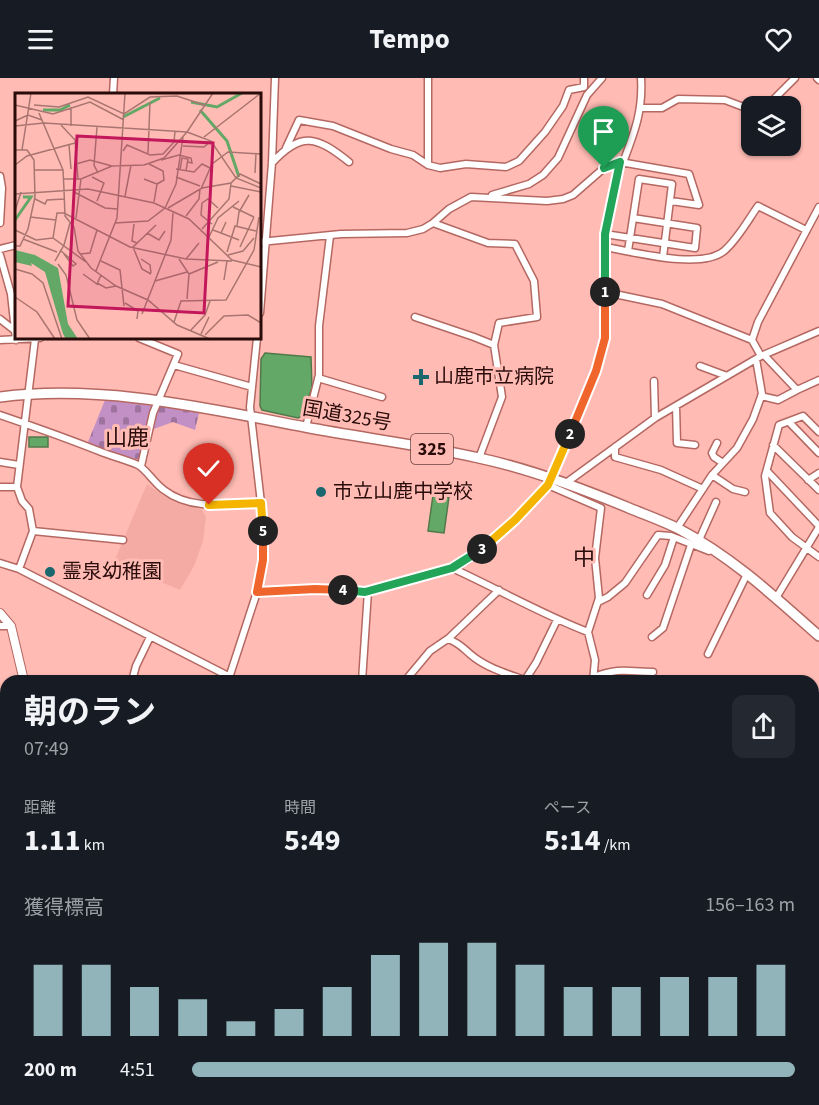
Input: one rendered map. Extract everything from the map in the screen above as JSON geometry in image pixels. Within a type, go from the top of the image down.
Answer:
[{"type":"highway","name":"国道325号","points":[[0,397],[30,393],[81,393],[159,402],[251,416],[479,458],[550,482],[566,483],[713,549],[747,574],[819,636]]},
{"type":"main road","points":[[0,613],[11,626],[23,675]]},
{"type":"street","points":[[261,289],[263,242],[272,163],[275,78]]},
{"type":"street","points":[[428,78],[428,165]]},
{"type":"street","points":[[272,163],[286,148],[299,120],[333,126],[391,149],[413,155],[428,165],[440,168],[466,164],[506,167],[519,161],[545,132],[563,106],[569,90],[584,87],[584,78]]},
{"type":"street","points":[[486,197],[529,184],[543,175],[558,158],[586,95],[602,78]]},
{"type":"street","points":[[263,242],[376,232],[407,233],[433,224],[449,208],[471,197],[547,201],[573,195],[597,172],[624,160],[641,108],[641,78]]},
{"type":"street","points":[[777,96],[795,78]]},
{"type":"street","points":[[641,108],[662,108],[678,99],[725,100],[741,106]]},
{"type":"street","points":[[286,148],[306,140],[317,141],[349,162]]},
{"type":"street","points":[[620,162],[689,174],[699,205],[671,201]]},
{"type":"street","points":[[257,592],[315,589],[368,591],[452,568],[486,547],[550,482],[596,371],[605,338],[605,234],[620,162]]},
{"type":"street","points":[[0,176],[2,188],[0,223]]},
{"type":"street","points":[[628,251],[639,179],[672,184],[663,257]]},
{"type":"street","points":[[604,247],[689,261],[713,258],[729,246],[758,206],[806,230]]},
{"type":"street","points":[[752,340],[758,322],[819,207]]},
{"type":"street","points":[[605,234],[695,248],[697,228],[633,218]]},
{"type":"street","points":[[433,224],[488,243],[515,244],[534,281],[537,317],[499,323],[494,345],[502,397],[479,458]]},
{"type":"street","points":[[306,427],[318,378],[319,326],[330,236]]},
{"type":"street","points":[[0,249],[15,245]]},
{"type":"street","points":[[0,255],[14,293],[15,335]]},
{"type":"street","points":[[605,292],[662,304],[752,340],[760,357],[797,390]]},
{"type":"street","points":[[415,317],[474,336],[494,345]]},
{"type":"street","points":[[0,319],[14,330]]},
{"type":"street","points":[[566,483],[655,418],[760,357],[819,331]]},
{"type":"street","points":[[0,340],[26,339]]},
{"type":"street","points":[[19,569],[33,531],[29,509],[22,501],[17,487],[37,339]]},
{"type":"street","points":[[141,339],[178,354],[153,413],[141,466]]},
{"type":"street","points":[[229,675],[257,592],[263,560],[261,503],[251,416],[257,339]]},
{"type":"street","points":[[647,595],[665,565],[676,533],[702,489],[744,436],[761,396],[760,357]]},
{"type":"street","points":[[174,365],[252,387]]},
{"type":"street","points":[[700,366],[727,376]]},
{"type":"street","points":[[318,378],[382,398]]},
{"type":"street","points":[[761,396],[778,400],[819,380]]},
{"type":"street","points":[[654,381],[655,418]]},
{"type":"street","points":[[676,406],[677,443],[695,445]]},
{"type":"street","points":[[0,415],[141,466],[162,490],[171,496],[209,505],[261,503]]},
{"type":"street","points":[[819,432],[803,416],[779,425],[766,471],[770,513],[806,549],[819,557]]},
{"type":"street","points":[[789,422],[819,453]]},
{"type":"street","points":[[717,443],[712,453],[723,463]]},
{"type":"street","points":[[773,444],[819,490]]},
{"type":"street","points":[[615,447],[615,457],[661,470],[702,489]]},
{"type":"street","points":[[0,462],[19,465]]},
{"type":"street","points":[[766,471],[819,527],[776,598]]},
{"type":"street","points":[[808,480],[819,473]]},
{"type":"street","points":[[712,475],[733,489],[745,492]]},
{"type":"street","points":[[550,482],[601,508],[595,558],[598,602],[588,632],[595,660],[594,675]]},
{"type":"street","points":[[0,487],[17,487]]},
{"type":"street","points":[[652,637],[663,628],[695,542],[717,502]]},
{"type":"street","points":[[33,531],[123,540]]},
{"type":"street","points":[[598,602],[625,583],[644,558],[656,536],[676,533]]},
{"type":"street","points":[[0,563],[19,569],[221,675]]},
{"type":"street","points":[[452,568],[557,620],[588,632]]},
{"type":"street","points":[[708,654],[747,574]]},
{"type":"street","points":[[410,675],[430,651],[448,639],[499,590]]},
{"type":"street","points":[[362,675],[368,591]]},
{"type":"street","points":[[528,675],[557,620]]},
{"type":"street","points":[[0,626],[11,626]]},
{"type":"street","points":[[134,675],[150,637]]},
{"type":"street","points":[[448,639],[459,644],[474,657],[511,675]]},
{"type":"street","points":[[603,675],[623,670],[653,672]]},
{"type":"shaded area","points":[[265,353],[311,357],[312,388],[302,416],[298,418],[262,410],[260,406],[261,359]]},
{"type":"shaded area","points":[[29,437],[48,437],[48,447],[29,447]]},
{"type":"shaded area","points":[[147,484],[162,495],[202,510],[206,517],[203,541],[194,566],[180,590],[114,562]]},
{"type":"shaded area","points":[[433,495],[449,497],[444,533],[428,531]]},
{"type":"green space","points":[[105,400],[154,405],[150,412],[140,460],[112,453],[88,442]]},
{"type":"green space","points":[[160,405],[199,413],[195,430],[173,422],[151,430]]},
{"type":"place","name":"山鹿市立病院","points":[[421,377]]},
{"type":"place","name":"市立山鹿中学校","points":[[321,492]]},
{"type":"place","name":"霊泉幼稚園","points":[[50,572]]},
{"type":"district","name":"山鹿","points":[[127,438]]},
{"type":"district","name":"中","points":[[584,558]]},
{"type":"route","points":[[209,505],[261,503],[263,560],[257,592],[315,589],[365,592],[452,568],[486,547],[548,485],[596,371],[605,338],[605,234],[620,162],[604,168]]}]
